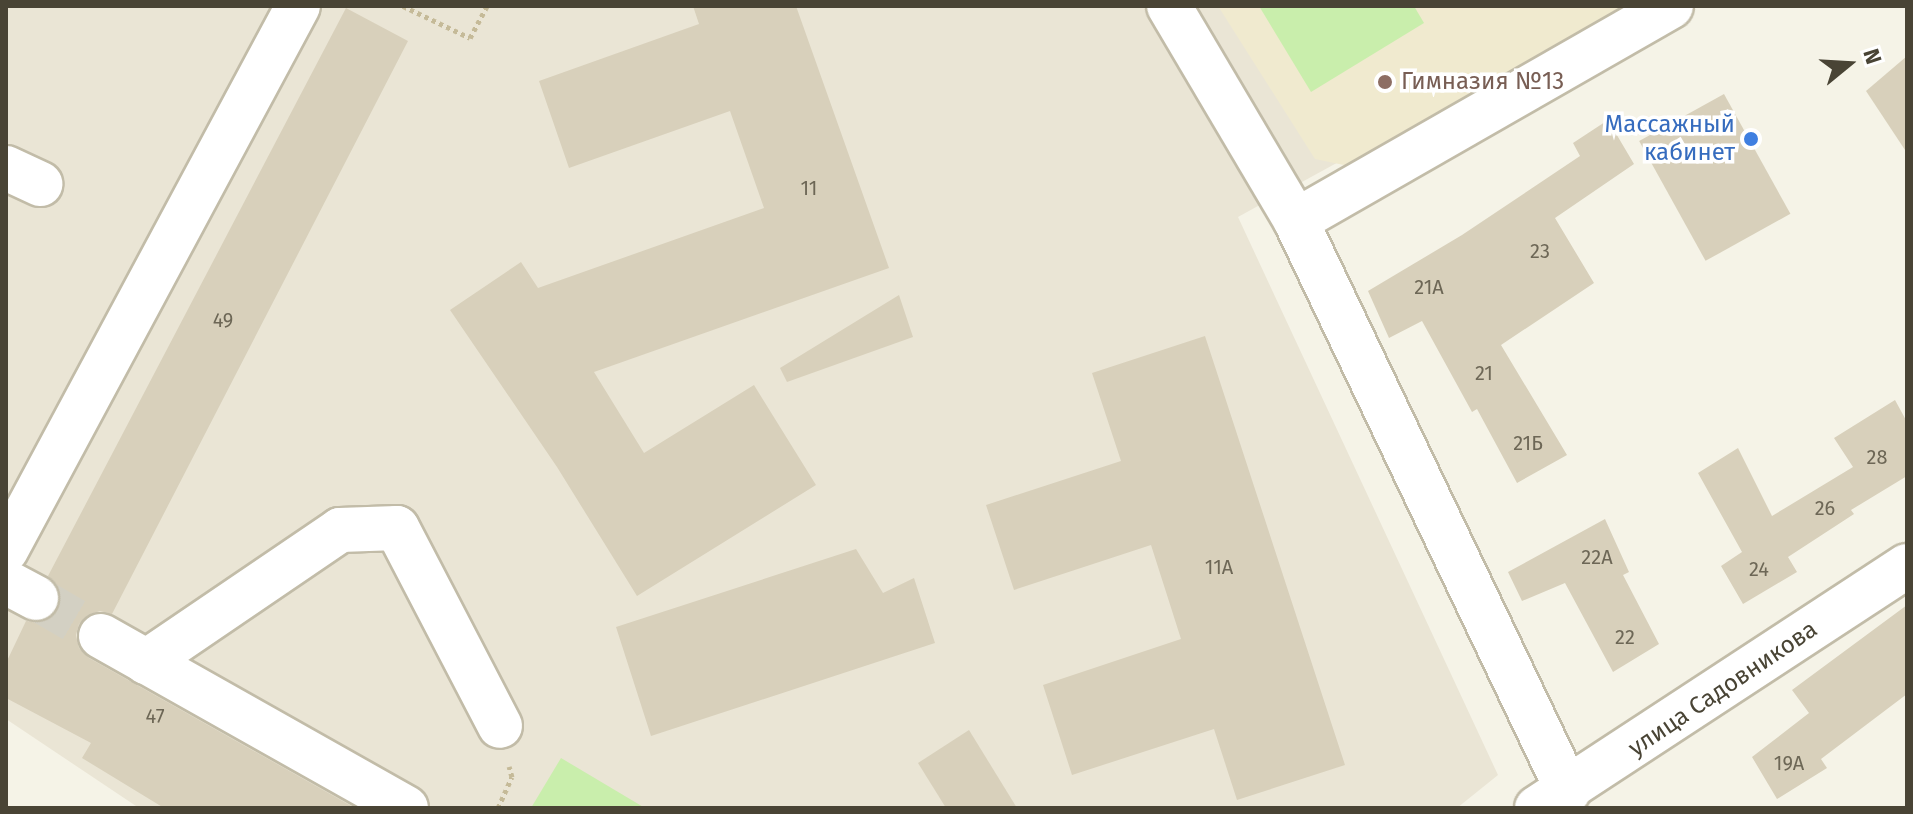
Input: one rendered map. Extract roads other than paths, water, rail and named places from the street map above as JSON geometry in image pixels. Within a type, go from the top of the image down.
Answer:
[{"type":"street","points":[[6,550],[298,6]]},
{"type":"street","points":[[1169,6],[1296,221],[1552,799]]},
{"type":"street","points":[[1296,221],[1671,6]]},
{"type":"street","points":[[146,662],[340,530],[397,528],[500,726]]},
{"type":"street","name":"улица Садовникова","points":[[1552,799],[1907,566]]},
{"type":"street","points":[[101,636],[406,808]]},
{"type":"tunnel","points":[[36,598],[101,636]]},
{"type":"place","name":"Гимназия №13","points":[[1385,82]]},
{"type":"place","name":"Массажный кабинет","points":[[1751,139]]}]
